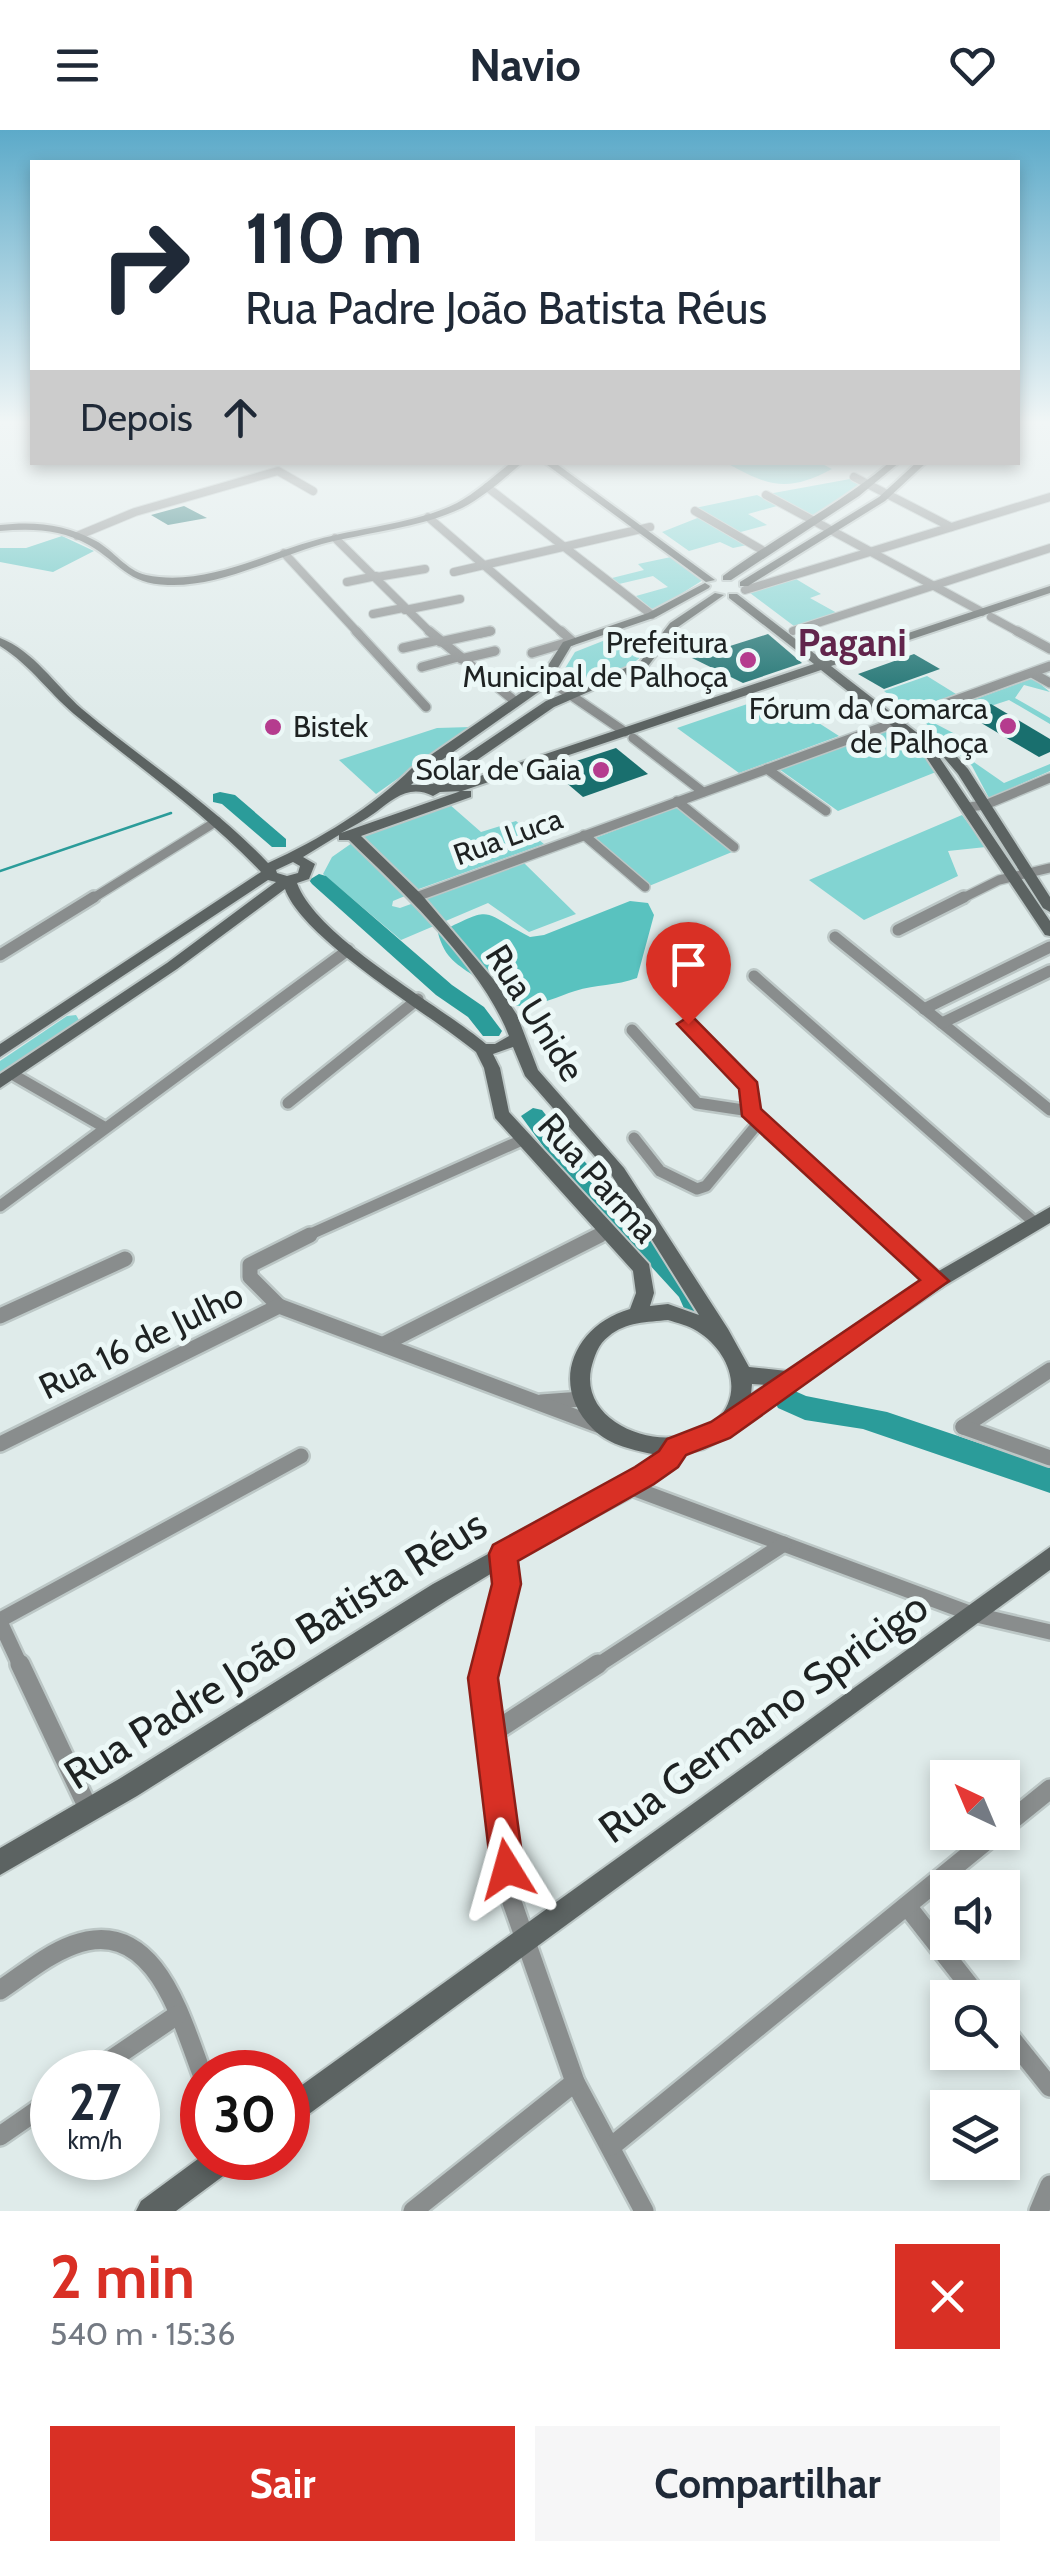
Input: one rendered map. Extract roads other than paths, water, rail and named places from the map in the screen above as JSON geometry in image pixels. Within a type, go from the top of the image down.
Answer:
[{"type":"main road","points":[[0,528],[41,526],[78,536],[101,548],[136,576],[168,582],[208,577],[335,538],[414,520]]},
{"type":"main road","points":[[633,520],[645,528]]},
{"type":"main road","points":[[635,520],[716,581],[793,631],[834,666]]},
{"type":"main road","points":[[430,806],[433,789],[456,768],[572,693],[638,668],[655,654],[674,625],[736,592],[847,520]]},
{"type":"main road","points":[[0,1052],[269,872],[276,861],[290,858],[401,786],[417,770],[548,680],[556,655],[572,641],[652,616],[814,521]]},
{"type":"main road","points":[[716,581],[736,592],[951,757],[985,806],[1050,932]]},
{"type":"main road","points":[[6,1078],[172,966],[288,881],[304,876],[308,864],[329,845],[350,834],[1050,593]]},
{"type":"main road","points":[[0,641],[29,661],[78,711],[242,841],[269,872],[288,881]]},
{"type":"main road","points":[[904,719],[1050,908]]},
{"type":"main road","points":[[401,786],[457,788],[629,735]]},
{"type":"main road","points":[[960,793],[976,791]]},
{"type":"main road","name":"Rua Unide","points":[[350,834],[416,897],[490,984],[531,1072],[618,1172],[721,1334]]},
{"type":"main road","points":[[242,841],[308,864]]},
{"type":"main road","name":"Rua Parma","points":[[288,881],[292,896],[348,950],[413,1004],[482,1049],[494,1074],[501,1114],[642,1270],[645,1293],[638,1313]]},
{"type":"main road","points":[[152,951],[156,962],[172,966]]},
{"type":"main road","points":[[65,1008],[81,1011],[86,1024]]},
{"type":"main road","points":[[482,1049],[498,1049],[518,1038]]},
{"type":"main road","points":[[494,1074],[519,1068],[531,1072]]},
{"type":"main road","points":[[732,1418],[742,1397],[744,1375],[736,1354],[721,1334],[682,1314],[638,1313],[608,1324],[588,1342],[579,1364],[582,1398],[607,1428],[642,1444],[677,1447],[705,1439],[937,1281],[1042,1218]]},
{"type":"main road","points":[[744,1375],[791,1379]]},
{"type":"main road","points":[[636,1481],[647,1456],[642,1444]]},
{"type":"main road","name":"Rua Padre João Batista Réus","points":[[0,1862],[503,1554],[636,1481],[669,1459],[677,1447]]},
{"type":"main road","name":"Rua Germano Spricigo","points":[[310,2096],[1050,1557]]},
{"type":"main road","points":[[151,2211],[194,2180]]},
{"type":"street","points":[[78,536],[116,520]]},
{"type":"street","points":[[431,520],[572,641]]},
{"type":"street","points":[[530,520],[652,616]]},
{"type":"street","points":[[711,520],[762,550]]},
{"type":"street","points":[[938,520],[951,527]]},
{"type":"street","points":[[736,592],[974,520]]},
{"type":"street","points":[[814,521],[1050,649]]},
{"type":"street","points":[[454,572],[645,528]]},
{"type":"street","points":[[335,538],[439,641],[516,702]]},
{"type":"street","points":[[793,631],[1050,548]]},
{"type":"street","points":[[284,553],[426,707]]},
{"type":"street","points":[[780,560],[801,573]]},
{"type":"street","points":[[347,582],[425,569]]},
{"type":"street","points":[[372,614],[460,600]]},
{"type":"street","points":[[403,648],[490,631]]},
{"type":"street","points":[[532,653],[572,641]]},
{"type":"street","points":[[422,667],[496,651]]},
{"type":"street","name":"Rua Luca","points":[[416,897],[1050,666]]},
{"type":"street","points":[[1032,673],[1050,683]]},
{"type":"street","points":[[548,680],[572,693],[703,792]]},
{"type":"street","points":[[766,769],[826,811]]},
{"type":"street","points":[[969,807],[985,806],[1050,778]]},
{"type":"street","points":[[678,801],[734,846]]},
{"type":"street","points":[[0,955],[217,821]]},
{"type":"street","points":[[584,836],[645,886]]},
{"type":"street","points":[[898,930],[1022,875],[1050,868]]},
{"type":"street","points":[[835,937],[1050,1110]]},
{"type":"street","points":[[924,1009],[1050,947]]},
{"type":"street","points":[[0,1206],[348,950]]},
{"type":"street","points":[[942,1024],[1050,971]]},
{"type":"street","points":[[754,976],[1042,1218]]},
{"type":"street","points":[[988,976],[1010,991]]},
{"type":"street","points":[[288,1104],[413,1004]]},
{"type":"street","points":[[634,1138],[660,1172],[697,1189],[706,1186],[755,1116],[750,1087],[688,1024]]},
{"type":"street","points":[[632,1030],[698,1103],[755,1116],[937,1281]]},
{"type":"street","points":[[6,1078],[104,1127]]},
{"type":"street","points":[[278,1306],[250,1278],[250,1265],[258,1258],[522,1140]]},
{"type":"street","points":[[384,1344],[608,1230]]},
{"type":"street","points":[[0,1316],[125,1259]]},
{"type":"street","name":"Rua 16 de Julho","points":[[0,1444],[278,1306],[607,1428]]},
{"type":"street","points":[[1050,1370],[963,1427],[1050,1458]]},
{"type":"street","name":"Rua 16 de Julho","points":[[534,1403],[582,1398]]},
{"type":"street","points":[[90,1810],[0,1621],[301,1456]]},
{"type":"street","points":[[636,1481],[784,1544],[972,1614],[1050,1632]]},
{"type":"street","points":[[489,1735],[784,1544]]},
{"type":"street","points":[[503,1554],[507,1584],[483,1678],[512,1902],[522,1942],[574,2082],[644,2211]]},
{"type":"street","points":[[1020,1813],[1050,1789]]},
{"type":"street","points":[[612,2146],[974,1850]]},
{"type":"street","points":[[907,1906],[965,1980]]},
{"type":"street","points":[[0,1990],[73,1944],[102,1937],[124,1938],[148,1955],[192,2050]]},
{"type":"street","points":[[126,2050],[177,2016]]},
{"type":"street","points":[[1020,2050],[1050,2087]]},
{"type":"street","points":[[413,2211],[574,2082]]},
{"type":"street","points":[[0,2136],[30,2115]]},
{"type":"street","points":[[1039,2211],[1050,2185]]},
{"type":"waterway","points":[[220,798],[228,799],[279,843]]},
{"type":"waterway","points":[[0,871],[171,813]]},
{"type":"waterway","points":[[319,880],[444,990],[476,1012],[491,1031]]},
{"type":"waterway","points":[[533,1116],[560,1151],[690,1291],[696,1305]]},
{"type":"waterway","points":[[788,1400],[805,1408],[887,1424],[1050,1480]]},
{"type":"place","name":"Prefeitura Municipal de Palhoça","points":[[748,660]]},
{"type":"place","name":"Fórum da Comarca de Palhoça","points":[[1008,726]]},
{"type":"place","name":"Bistek","points":[[273,727]]},
{"type":"place","name":"Solar de Gaia","points":[[601,770]]},
{"type":"district","name":"Pagani","points":[[852,643]]}]
